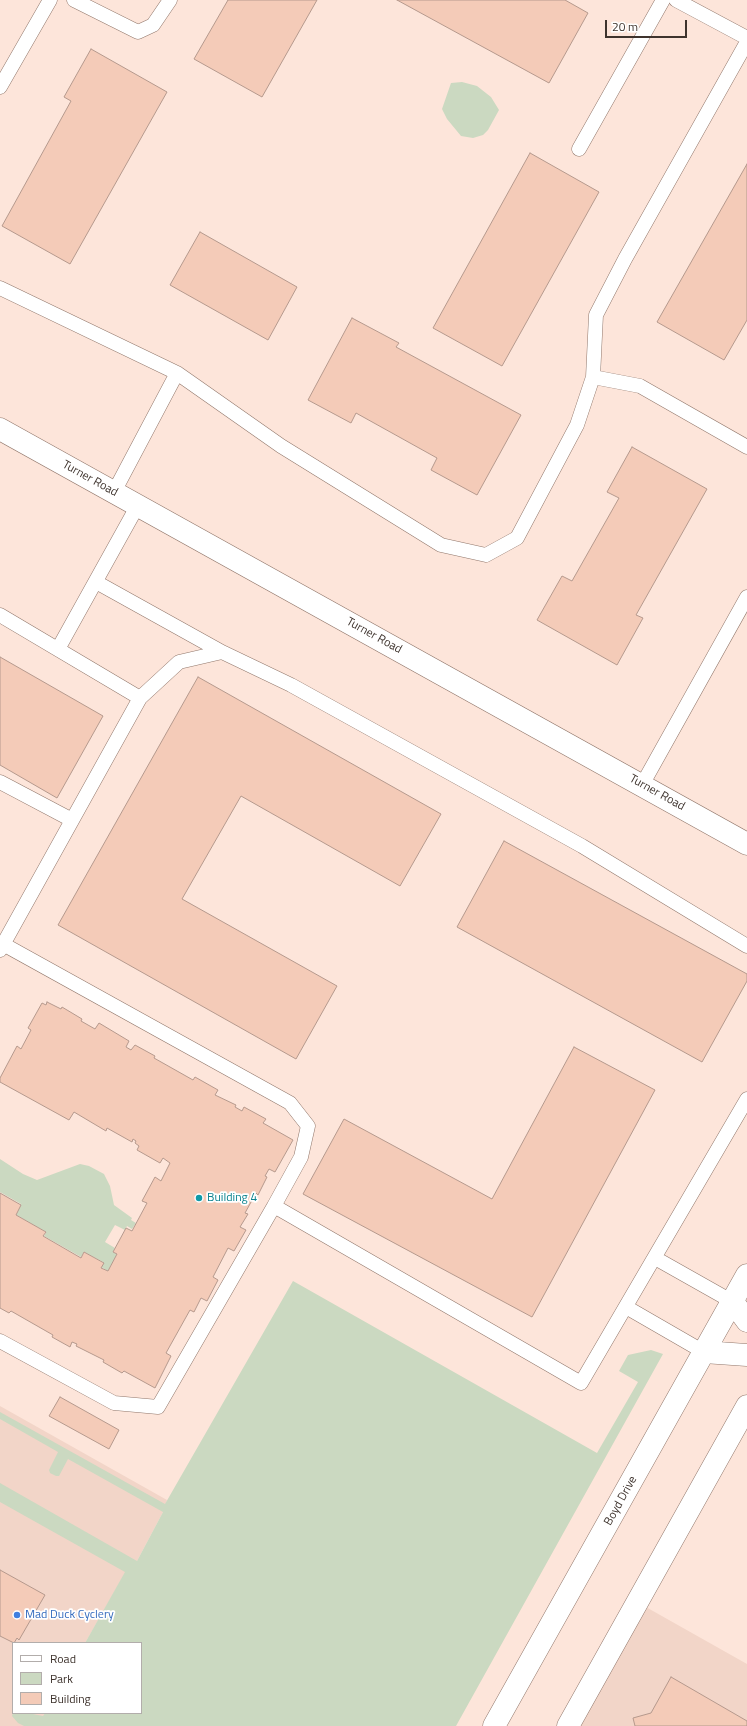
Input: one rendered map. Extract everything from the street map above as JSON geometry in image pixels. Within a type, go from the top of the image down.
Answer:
[{"type":"street","name":"Turner Road","points":[[0,429],[747,844]]},
{"type":"street","name":"Boyd Drive","points":[[494,1726],[747,1276]]},
{"type":"street","points":[[732,1302],[747,1321]]},
{"type":"street","points":[[704,1352],[747,1355]]},
{"type":"street","points":[[568,1726],[747,1406]]},
{"type":"lane","points":[[0,87],[50,0]]},
{"type":"lane","points":[[74,0],[138,32],[153,25],[170,0]]},
{"type":"lane","points":[[579,149],[663,0]]},
{"type":"lane","points":[[676,0],[693,4],[747,38]]},
{"type":"lane","points":[[0,288],[177,373],[281,446],[441,545],[486,555],[517,538],[577,425],[593,377],[596,315],[625,259],[747,42]]},
{"type":"lane","points":[[114,492],[177,373]]},
{"type":"lane","points":[[593,377],[640,386],[747,447]]},
{"type":"lane","points":[[58,649],[138,505]]},
{"type":"lane","points":[[96,582],[222,652],[291,685],[575,842],[747,946]]},
{"type":"lane","points":[[642,785],[747,598]]},
{"type":"lane","points":[[0,615],[140,698]]},
{"type":"lane","points":[[0,1341],[114,1403],[158,1407],[301,1157],[308,1126],[290,1103],[1,947],[140,698],[179,662],[222,652]]},
{"type":"lane","points":[[0,782],[72,820]]},
{"type":"lane","points":[[274,1206],[581,1383],[747,1099]]},
{"type":"lane","points":[[655,1258],[732,1302]]},
{"type":"lane","points":[[626,1307],[704,1352]]},
{"type":"shaded area","points":[[0,1406],[167,1500],[163,1512],[137,1561],[126,1572],[86,1642],[12,1642],[12,1714],[45,1714],[39,1726],[0,1726]]},
{"type":"shaded area","points":[[637,1602],[747,1664],[747,1726],[568,1726]]},
{"type":"green space","points":[[462,82],[477,86],[491,97],[499,110],[488,130],[483,135],[473,138],[461,136],[447,119],[442,109],[451,83]]},
{"type":"green space","points":[[0,1159],[23,1174],[37,1180],[80,1164],[89,1166],[104,1174],[110,1186],[114,1205],[132,1218],[131,1220],[136,1223],[132,1229],[127,1226],[125,1230],[115,1225],[105,1242],[115,1248],[113,1252],[117,1254],[108,1271],[101,1267],[103,1262],[84,1252],[81,1257],[44,1236],[46,1232],[16,1215],[21,1204],[0,1192]]},
{"type":"green space","points":[[293,1281],[597,1453],[638,1382],[619,1371],[628,1355],[651,1350],[663,1354],[456,1726],[24,1726],[18,1723],[12,1716],[13,1714],[33,1714],[43,1716],[44,1714],[142,1714],[142,1642],[86,1642],[125,1572],[0,1502],[0,1483],[137,1561],[163,1512],[68,1459],[59,1476],[50,1473],[49,1470],[58,1452],[0,1419],[0,1412],[165,1504]]},
{"type":"building","points":[[228,0],[317,0],[262,97],[194,59]]},
{"type":"building","points":[[397,0],[565,0],[588,13],[549,83]]},
{"type":"building","points":[[91,49],[167,92],[70,264],[2,226],[71,101],[64,97]]},
{"type":"building","points":[[530,153],[599,192],[502,366],[433,328]]},
{"type":"building","points":[[747,164],[747,320],[724,360],[657,322]]},
{"type":"building","points":[[200,232],[297,287],[268,340],[170,285]]},
{"type":"building","points":[[352,318],[399,343],[396,347],[521,415],[477,495],[431,470],[437,458],[356,413],[351,423],[308,400]]},
{"type":"building","points":[[632,447],[707,489],[636,615],[643,618],[617,665],[537,620],[562,576],[572,581],[619,498],[607,492]]},
{"type":"building","points":[[0,657],[103,716],[57,798],[0,765]]},
{"type":"building","points":[[198,677],[441,814],[400,886],[241,796],[182,899],[337,986],[296,1059],[58,925]]},
{"type":"building","points":[[504,841],[747,974],[747,981],[702,1062],[457,927]]},
{"type":"building","name":"Building 4","points":[[47,1002],[61,1009],[62,1007],[95,1029],[99,1023],[129,1041],[126,1047],[131,1050],[135,1045],[155,1056],[154,1058],[193,1080],[195,1077],[218,1090],[215,1095],[236,1105],[235,1107],[242,1111],[244,1107],[266,1119],[263,1123],[293,1140],[275,1172],[269,1169],[265,1176],[267,1177],[258,1195],[256,1193],[245,1213],[248,1214],[240,1227],[246,1230],[234,1251],[228,1248],[213,1277],[218,1280],[207,1301],[201,1298],[194,1312],[190,1310],[166,1353],[171,1356],[155,1388],[124,1371],[122,1373],[103,1362],[104,1360],[76,1346],[77,1344],[72,1342],[70,1347],[52,1337],[53,1335],[11,1311],[9,1313],[0,1308],[0,1193],[21,1205],[16,1215],[46,1232],[43,1236],[81,1258],[84,1252],[104,1263],[101,1268],[108,1271],[117,1254],[113,1252],[126,1228],[132,1231],[147,1203],[142,1201],[155,1177],[161,1181],[170,1163],[163,1158],[160,1163],[137,1150],[139,1146],[133,1139],[132,1142],[107,1128],[106,1131],[74,1112],[69,1120],[0,1082],[0,1078],[17,1046],[21,1049],[31,1030],[28,1028],[42,1003],[46,1005]]},
{"type":"building","points":[[574,1047],[655,1090],[532,1317],[303,1194],[344,1119],[492,1199]]},
{"type":"building","points":[[60,1397],[119,1430],[109,1449],[49,1416]]},
{"type":"building","name":"Mad Duck Cyclery","points":[[0,1570],[45,1595],[19,1640],[17,1638],[15,1642],[12,1642],[0,1636]]},
{"type":"building","points":[[671,1677],[747,1721],[747,1726],[635,1726],[633,1718],[651,1713]]},
{"type":"place","name":"Building 4","points":[[199,1198]]},
{"type":"place","name":"Mad Duck Cyclery","points":[[17,1615]]}]
